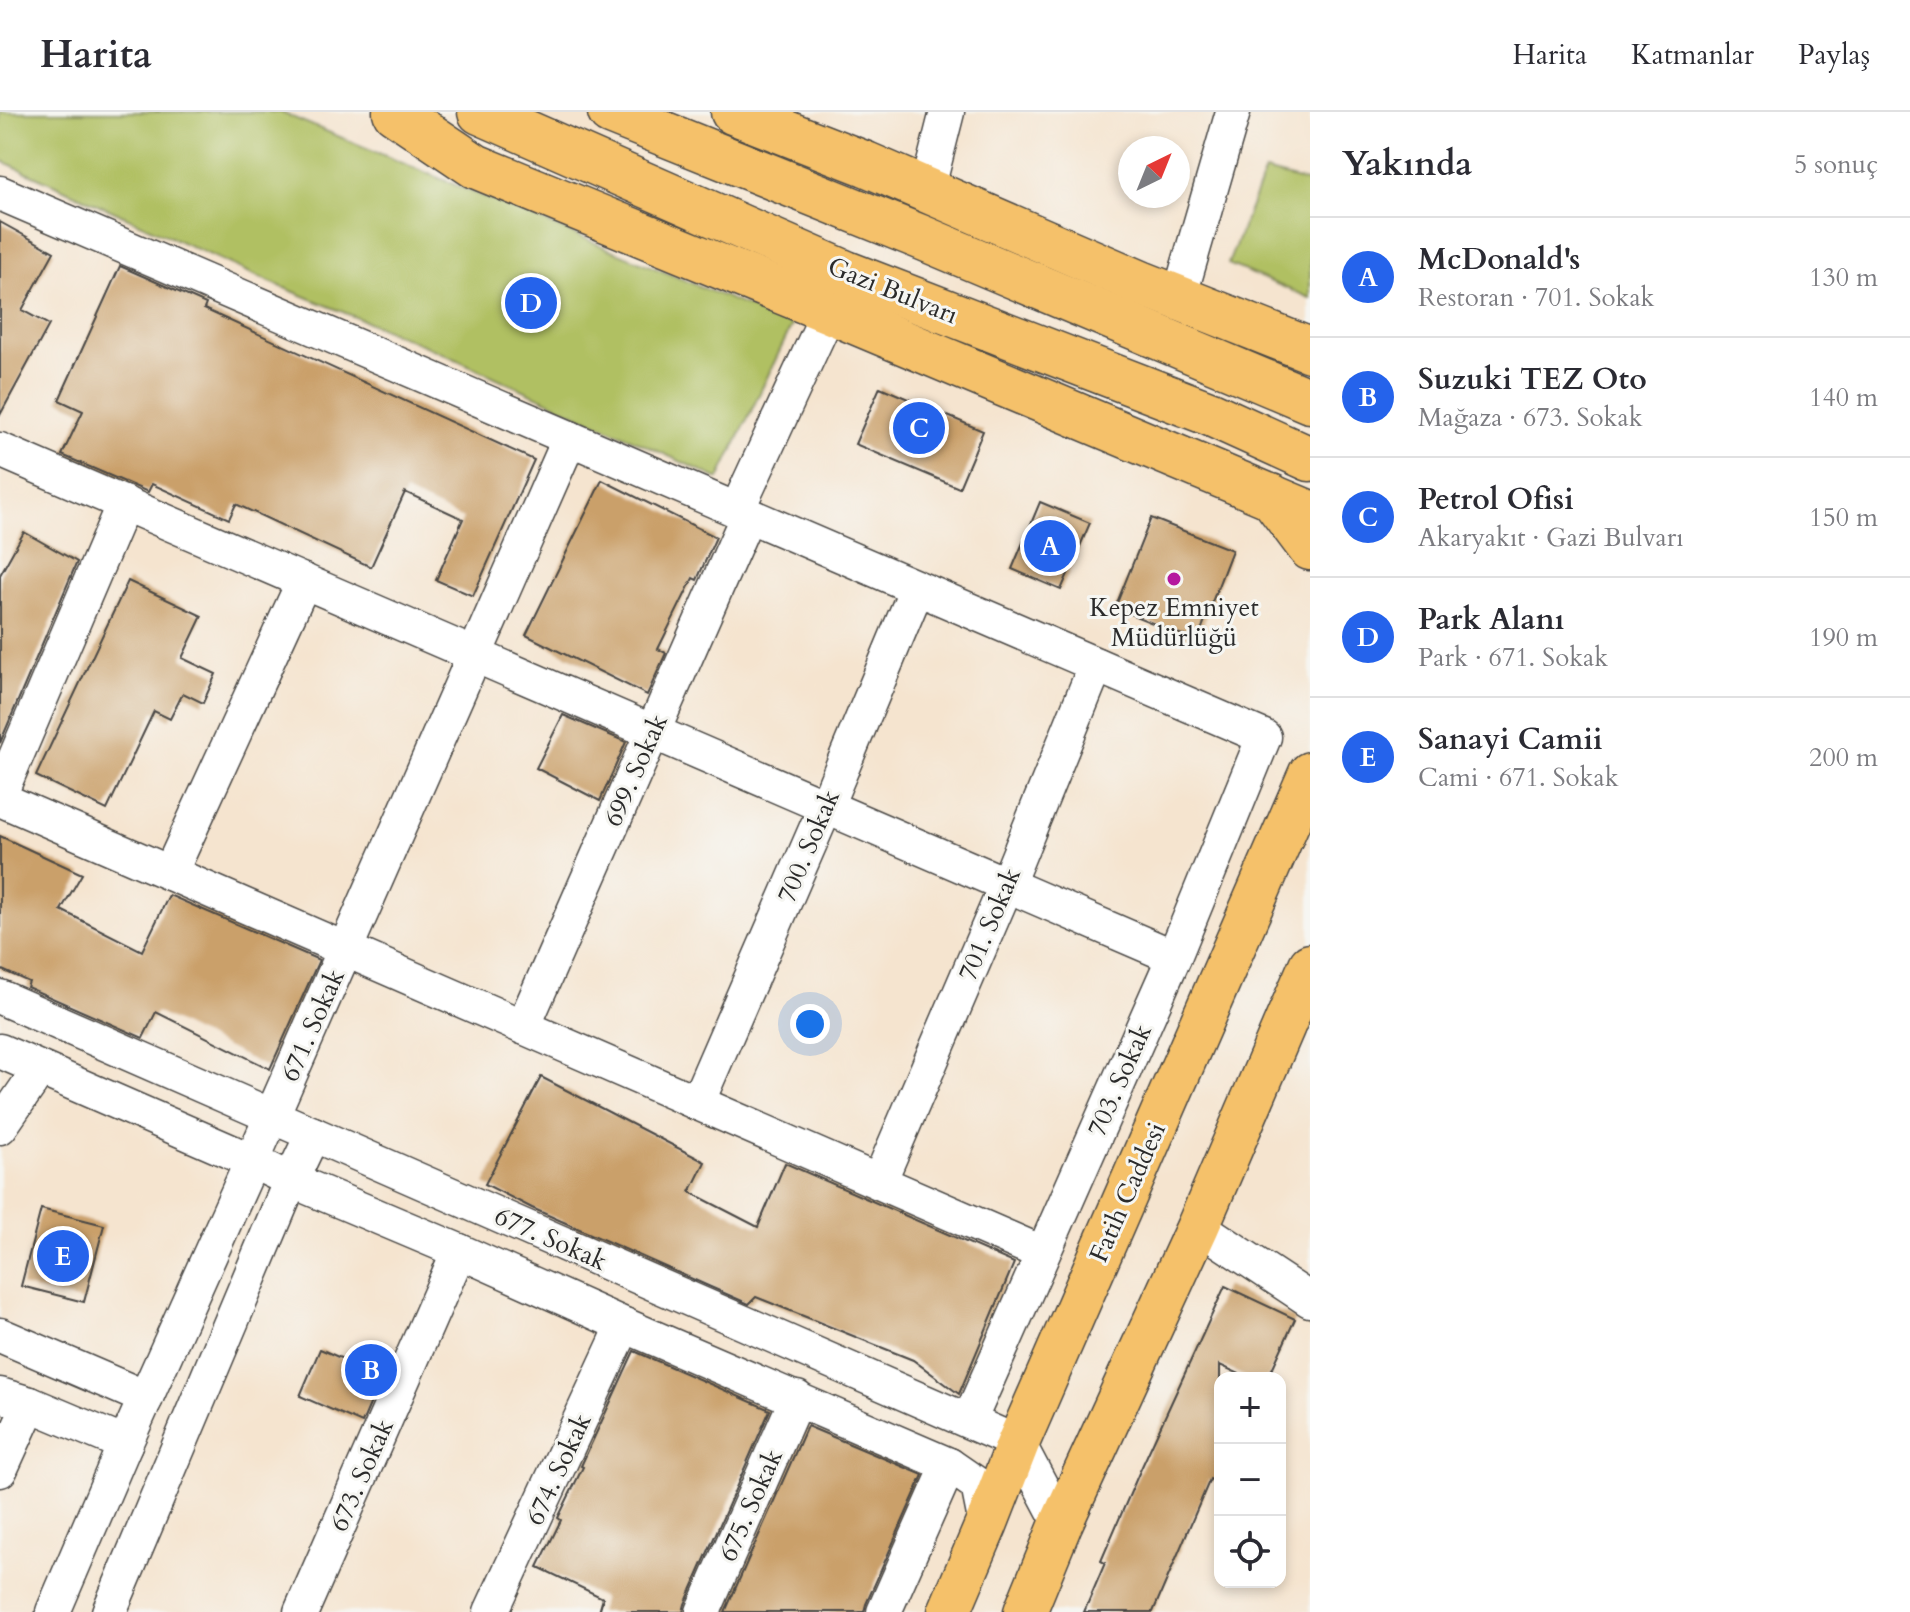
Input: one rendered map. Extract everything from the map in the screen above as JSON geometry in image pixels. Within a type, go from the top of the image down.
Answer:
[{"type":"highway","points":[[395,112],[475,166],[1290,505],[1310,548]]},
{"type":"highway","name":"Gazi Bulvarı","points":[[480,112],[846,273],[1211,414],[1310,459]]},
{"type":"highway","points":[[610,112],[923,238],[1310,401]]},
{"type":"highway","points":[[733,112],[866,164],[1179,298],[1310,350]]},
{"type":"main road","name":"Fatih Caddesi","points":[[949,1612],[1018,1443],[1310,773]]},
{"type":"main road","points":[[1025,1612],[1061,1524],[1198,1226],[1310,965]]},
{"type":"street","points":[[927,191],[947,112]]},
{"type":"street","points":[[1179,298],[1233,112]]},
{"type":"street","points":[[0,193],[1096,665]]},
{"type":"street","name":"699. Sokak","points":[[523,1027],[829,311]]},
{"type":"street","name":"671. Sokak","points":[[53,1612],[570,438]]},
{"type":"street","points":[[0,450],[1174,957]]},
{"type":"street","points":[[124,503],[0,796],[345,950],[1042,1253]]},
{"type":"street","points":[[170,873],[304,581]]},
{"type":"street","name":"700. Sokak","points":[[697,1103],[917,588]]},
{"type":"street","name":"703. Sokak","points":[[969,1421],[1174,957],[1264,737],[1096,665]]},
{"type":"street","name":"701. Sokak","points":[[879,1182],[1007,884],[1096,665]]},
{"type":"street","name":"677. Sokak","points":[[0,997],[1018,1443]]},
{"type":"street","name":"677. Sokak","points":[[0,1051],[949,1465],[978,1485],[986,1525]]},
{"type":"street","points":[[0,1127],[40,1069]]},
{"type":"street","points":[[109,1612],[313,1134]]},
{"type":"street","points":[[1198,1226],[1310,1300]]},
{"type":"street","name":"673. Sokak","points":[[301,1612],[459,1251]]},
{"type":"street","name":"674. Sokak","points":[[491,1612],[624,1325]]},
{"type":"street","points":[[0,1335],[146,1398]]},
{"type":"street","name":"675. Sokak","points":[[703,1612],[797,1398]]},
{"type":"street","points":[[0,1470],[15,1399],[125,1444]]},
{"type":"street","points":[[1018,1443],[1061,1524]]},
{"type":"street","points":[[884,1612],[949,1465]]},
{"type":"green space","points":[[0,112],[280,112],[792,325],[719,479],[440,352],[270,282],[0,160]]},
{"type":"green space","points":[[1265,171],[1310,183],[1310,298],[1228,264]]},
{"type":"building","points":[[0,222],[54,252],[22,310],[49,325],[0,415]]},
{"type":"building","points":[[120,266],[206,304],[204,309],[534,460],[473,596],[436,580],[463,519],[405,492],[371,567],[236,504],[229,519],[152,484],[148,492],[62,455],[83,411],[59,400]]},
{"type":"building","points":[[880,387],[983,431],[959,488],[855,444]]},
{"type":"building","points":[[602,480],[716,537],[697,580],[693,578],[658,649],[666,653],[647,695],[526,635]]},
{"type":"building","points":[[1040,502],[1090,523],[1061,590],[1012,569]]},
{"type":"building","name":"Kepez Emniyet Müdürlüğü","points":[[1151,518],[1232,550],[1197,641],[1115,608]]},
{"type":"building","points":[[24,532],[77,562],[0,743],[0,575]]},
{"type":"building","points":[[128,581],[202,616],[182,658],[216,674],[203,703],[183,693],[170,719],[154,711],[107,810],[36,776]]},
{"type":"building","points":[[563,715],[626,742],[600,801],[536,768]]},
{"type":"building","points":[[0,836],[82,874],[61,910],[142,951],[169,895],[319,960],[270,1069],[156,1012],[143,1038],[27,987],[29,982],[0,969]]},
{"type":"building","points":[[541,1077],[705,1162],[690,1192],[758,1227],[785,1163],[1014,1263],[959,1394],[913,1360],[756,1297],[749,1304],[532,1208],[485,1184]]},
{"type":"building","points":[[41,1209],[104,1225],[84,1302],[21,1286]]},
{"type":"building","points":[[1225,1286],[1295,1319],[1271,1372],[1235,1372],[1220,1365],[1220,1372],[1214,1372],[1214,1481],[1210,1479],[1153,1612],[1084,1612],[1105,1563],[1101,1561]]},
{"type":"building","points":[[320,1349],[382,1376],[362,1423],[300,1396]]},
{"type":"building","points":[[634,1351],[770,1410],[683,1612],[599,1612],[603,1598],[538,1567]]},
{"type":"building","points":[[807,1426],[923,1475],[864,1612],[725,1612]]},
{"type":"place","name":"Park Alanı","points":[[531,303]]},
{"type":"place","name":"Petrol Ofisi","points":[[919,428]]},
{"type":"place","name":"McDonald's","points":[[1050,546]]},
{"type":"place","name":"Kepez Emniyet Müdürlüğü","points":[[1174,579]]},
{"type":"place","name":"Sanayi Camii","points":[[63,1256]]},
{"type":"place","name":"Suzuki TEZ Oto","points":[[371,1370]]}]
